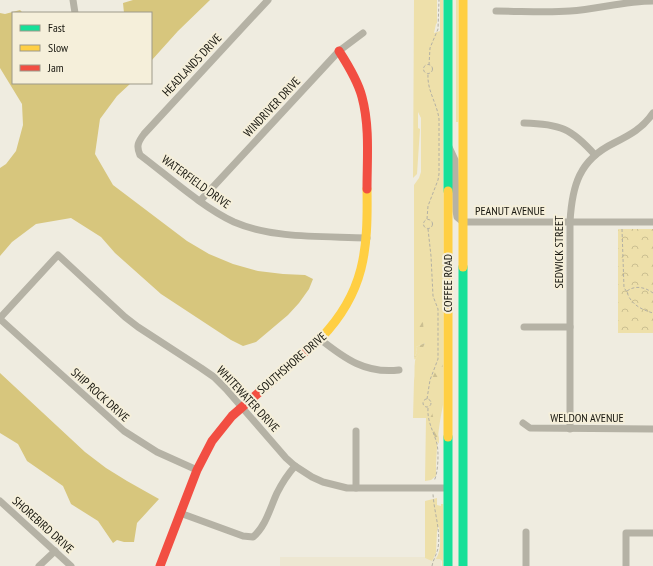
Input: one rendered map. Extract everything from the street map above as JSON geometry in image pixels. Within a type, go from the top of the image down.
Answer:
[{"type":"main road","name":"COFFEE ROAD","points":[[448,0],[448,566]]},
{"type":"main road","name":"COFFEE ROAD","points":[[463,0],[463,566]]},
{"type":"main road","name":"SOUTHSHORE DRIVE","points":[[160,566],[197,470],[212,441],[221,428],[242,407],[320,339],[340,317],[355,288],[364,260],[367,238],[367,129],[358,83],[351,68],[339,51]]},
{"type":"street","points":[[73,0],[75,12]]},
{"type":"street","name":"HEADLANDS DRIVE","points":[[137,148],[139,141],[144,134],[268,0]]},
{"type":"street","points":[[496,12],[569,12],[619,3],[653,1]]},
{"type":"street","name":"WINDRIVER DRIVE","points":[[200,201],[339,51],[363,33]]},
{"type":"street","name":"SEDWICK STREET","points":[[570,428],[570,222],[571,203],[576,182],[581,171],[595,155],[604,148],[635,132],[653,113]]},
{"type":"street","points":[[524,124],[547,124],[563,128],[581,140],[595,155]]},
{"type":"street","points":[[448,145],[455,160],[457,217],[463,222]]},
{"type":"street","name":"WATERFIELD DRIVE","points":[[137,148],[140,155],[200,201],[234,222],[281,234],[367,238]]},
{"type":"street","name":"PEANUT AVENUE","points":[[463,222],[653,222]]},
{"type":"street","name":"WHITEWATER DRIVE","points":[[0,319],[58,255],[138,327],[214,377],[226,388],[286,458],[312,477],[334,486],[356,488],[447,488]]},
{"type":"street","name":"SHIP ROCK DRIVE","points":[[0,319],[124,431],[157,452],[197,470]]},
{"type":"street","points":[[524,327],[570,327]]},
{"type":"street","points":[[320,339],[347,358],[374,370],[387,372],[399,370]]},
{"type":"street","name":"WELDON AVENUE","points":[[523,423],[530,428],[653,429]]},
{"type":"street","points":[[356,431],[356,488]]},
{"type":"street","points":[[180,513],[243,536],[253,537],[260,531],[283,481],[295,466]]},
{"type":"street","name":"SHOREBIRD DRIVE","points":[[0,501],[71,566]]},
{"type":"street","points":[[526,532],[526,566]]},
{"type":"street","points":[[626,566],[626,533],[653,533]]},
{"type":"street","points":[[39,566],[55,551]]},
{"type":"path","points":[[428,408],[424,406],[423,403],[427,399],[430,380],[438,359],[438,309],[433,296],[428,229],[423,225],[427,219],[428,206],[439,174],[439,119],[438,111],[428,82],[428,74],[432,70],[429,65],[430,48],[438,29],[438,0]]},
{"type":"path","points":[[428,74],[424,72],[424,69],[429,65]]},
{"type":"path","points":[[427,219],[430,220],[432,224],[431,228],[428,229]]},
{"type":"path","points":[[622,228],[624,288],[627,291],[629,298],[636,305],[653,312]]},
{"type":"path","points":[[627,291],[631,288],[641,287],[650,290],[653,293]]},
{"type":"path","points":[[427,399],[431,401],[430,407],[428,408],[430,425],[437,445],[437,476],[434,481],[433,488],[434,506],[438,528],[438,547],[432,566]]},
{"type":"shaded area","points":[[133,0],[210,0],[178,31],[152,60],[152,12],[124,12],[123,3]]},
{"type":"shaded area","points":[[12,12],[12,84],[130,84],[117,96],[100,119],[95,154],[113,185],[187,241],[209,254],[233,264],[258,271],[305,275],[313,279],[309,289],[288,315],[256,342],[243,346],[231,340],[161,294],[115,253],[101,237],[71,218],[36,224],[12,242],[0,256],[0,168],[6,164],[16,151],[23,125],[22,104],[0,68],[0,13],[5,14]]},
{"type":"shaded area","points":[[0,373],[85,452],[106,468],[159,499],[137,523],[134,542],[117,540],[113,543],[98,521],[71,504],[63,486],[27,461],[18,444],[0,433]]},
{"type":"shaded area","points":[[280,557],[441,557],[441,566],[280,566]]},
{"type":"green space","points":[[414,0],[437,0],[437,23],[434,33],[440,31],[440,0],[443,0],[443,405],[436,458],[436,476],[431,480],[425,481],[426,418],[413,418],[415,361],[425,343],[416,347],[417,352],[414,358],[414,185],[421,172],[421,118],[418,112],[418,128],[420,129],[417,174],[413,178]]},
{"type":"green space","points":[[456,0],[458,0],[458,122],[456,122]]},
{"type":"green space","points":[[618,229],[653,229],[653,333],[618,333]]},
{"type":"green space","points":[[416,314],[423,323],[424,332],[416,329]]},
{"type":"green space","points":[[425,343],[415,360],[414,358],[417,352],[416,347]]},
{"type":"green space","points":[[440,361],[443,363],[441,372],[436,386],[429,398],[431,381]]},
{"type":"green space","points":[[431,409],[439,438],[439,444],[432,428],[429,410]]},
{"type":"green space","points":[[437,498],[437,505],[441,506],[441,504],[443,504],[443,566],[440,559],[436,559],[440,547],[439,526],[437,531],[436,553],[432,561],[425,558],[425,501]]},
{"type":"traffic: fast","points":[[448,0],[448,191]]},
{"type":"traffic: fast","points":[[463,267],[463,566]]},
{"type":"traffic: fast","points":[[448,437],[448,566]]},
{"type":"traffic: slow","points":[[463,0],[463,267]]},
{"type":"traffic: slow","points":[[321,338],[336,321],[347,304],[361,269],[366,232],[367,189]]},
{"type":"traffic: slow","points":[[448,191],[448,437]]},
{"type":"traffic: jam","points":[[339,51],[358,85],[365,108],[368,143],[367,189]]},
{"type":"traffic: jam","points":[[160,566],[197,470],[212,441],[232,416],[321,338]]}]
